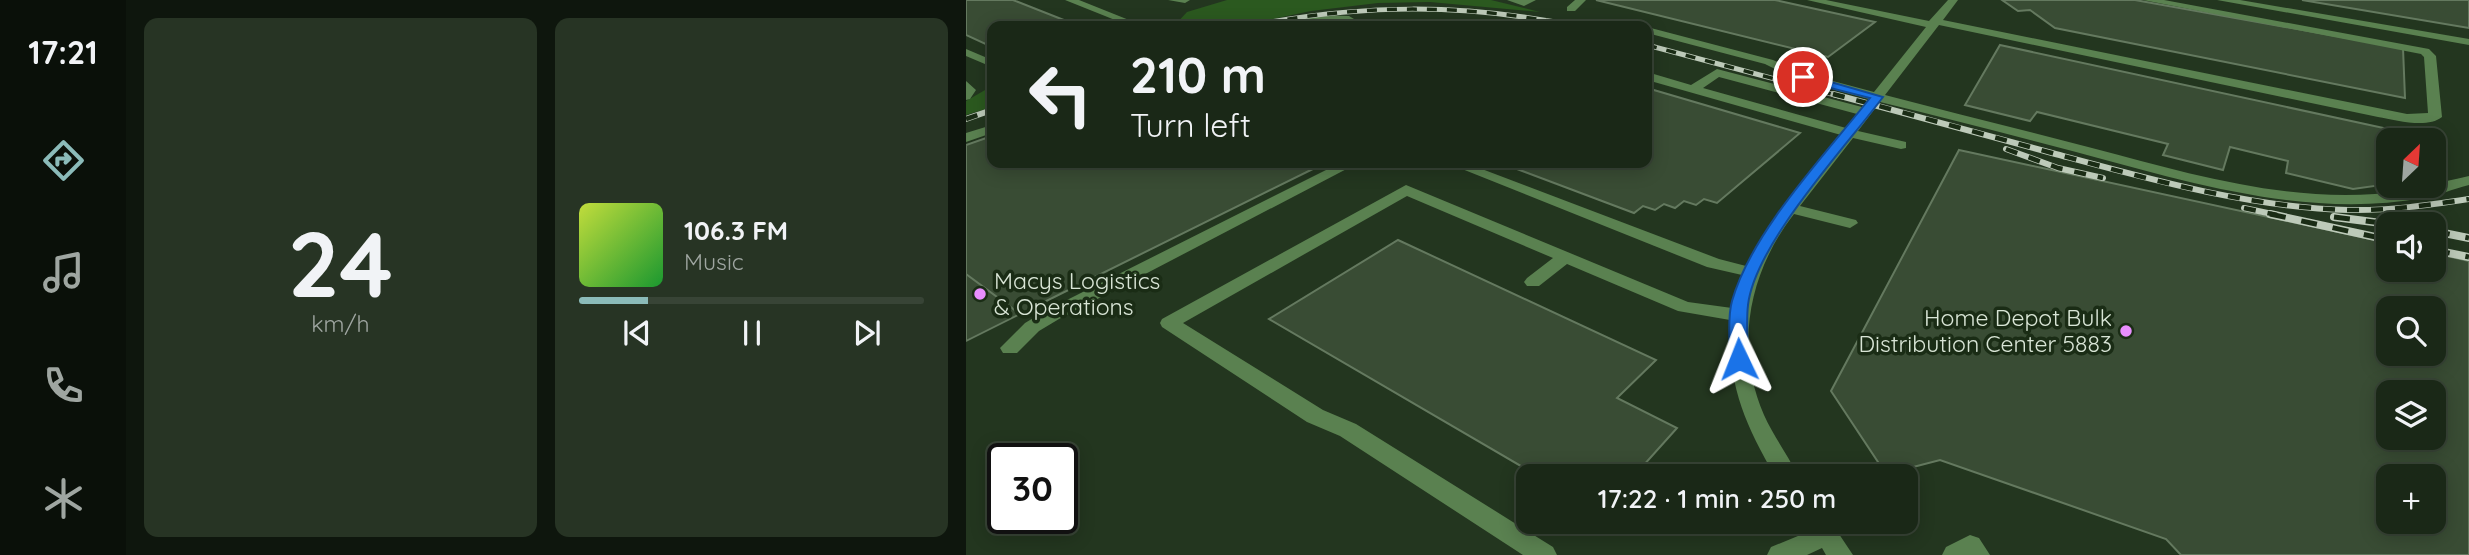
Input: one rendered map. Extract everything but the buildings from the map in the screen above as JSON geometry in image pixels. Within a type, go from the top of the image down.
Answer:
[{"type":"street","points":[[1069,0],[1126,21]]},
{"type":"street","points":[[1174,0],[1185,0]]},
{"type":"street","points":[[1512,0],[1524,3],[1531,0]]},
{"type":"street","points":[[1571,9],[1581,0]]},
{"type":"street","points":[[1812,0],[2378,113],[2418,118],[2435,117],[2430,56],[2425,51],[2148,0]]},
{"type":"street","points":[[1779,464],[1768,446],[1746,393],[1739,359],[1738,315],[1742,293],[1765,242],[1953,0]]},
{"type":"street","points":[[2222,0],[2469,42]]},
{"type":"street","points":[[1307,21],[1321,18],[1349,19]]},
{"type":"street","points":[[1652,31],[1765,60],[1798,76],[1877,97],[2189,177],[2261,191],[2314,196],[2384,197],[2431,191],[2469,180]]},
{"type":"street","points":[[966,52],[987,62]]},
{"type":"street","points":[[1693,89],[1717,73],[1865,112]]},
{"type":"street","points":[[1652,77],[1901,145]]},
{"type":"street","points":[[966,85],[970,90],[966,96]]},
{"type":"street","points":[[966,138],[987,131]]},
{"type":"street","points":[[1010,348],[1032,327],[1052,315],[1341,168]]},
{"type":"street","points":[[1467,168],[1713,264],[1750,272]]},
{"type":"street","points":[[1544,555],[1348,430],[1315,416],[1169,323],[1406,190],[1684,307],[1738,315]]},
{"type":"street","points":[[1790,208],[1850,223]]},
{"type":"street","points":[[1533,282],[1566,257]]},
{"type":"street","points":[[1780,555],[1828,537]]},
{"type":"street","points":[[1955,555],[1970,546],[1977,555]]},
{"type":"green space","points":[[1227,0],[1491,0],[1540,12],[1430,2],[1378,3],[1311,11],[1263,21],[1179,21],[1187,12]]},
{"type":"green space","points":[[987,89],[987,109],[966,115],[966,101]]},
{"type":"railway","points":[[1278,21],[1331,13],[1412,9],[1493,13],[1550,21]]},
{"type":"railway","points":[[1652,46],[1839,96]]},
{"type":"railway","points":[[1833,94],[2125,172],[2236,198],[2348,210],[2394,209],[2469,199]]},
{"type":"railway","points":[[966,119],[987,112]]},
{"type":"railway","points":[[2006,149],[2058,168],[2103,178]]},
{"type":"railway","points":[[2244,208],[2277,215]]},
{"type":"railway","points":[[2270,214],[2376,237]]},
{"type":"railway","points":[[2334,217],[2376,222]]},
{"type":"railway","points":[[2446,233],[2469,238]]},
{"type":"railway","points":[[2446,252],[2469,257]]},
{"type":"place","name":"Macys Logistics & Operations","points":[[980,294]]},
{"type":"place","name":"Home Depot Bulk Distribution Center 5883","points":[[2126,331]]},
{"type":"route","points":[[1739,359],[1737,330],[1740,303],[1754,262],[1778,224],[1877,97],[1803,77]]}]
